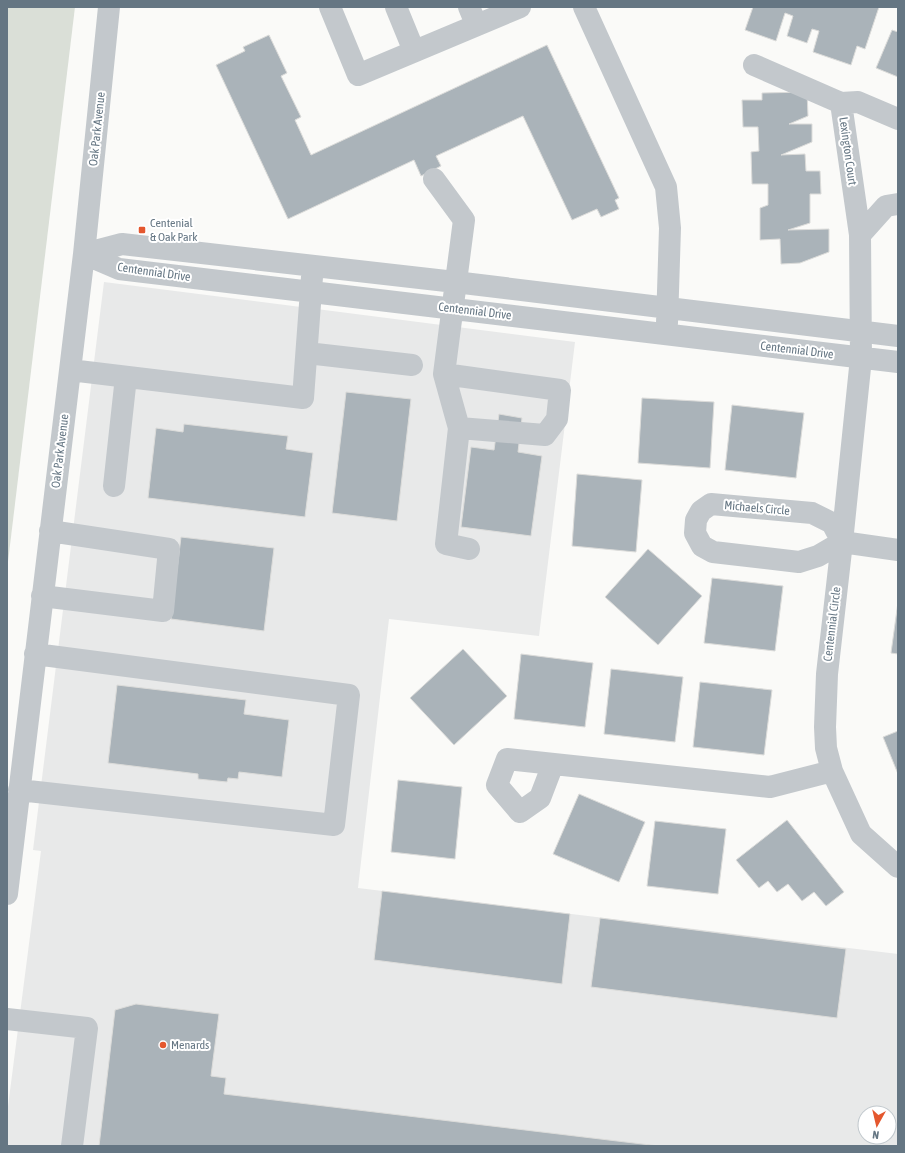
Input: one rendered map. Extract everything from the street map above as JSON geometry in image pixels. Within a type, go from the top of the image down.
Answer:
[{"type":"street","name":"Oak Park Avenue","points":[[7,894],[84,254],[109,7]]},
{"type":"street","points":[[330,7],[358,75],[414,51],[473,15],[520,7]]},
{"type":"street","points":[[396,7],[414,51]]},
{"type":"street","points":[[584,7],[666,187],[670,228],[667,334]]},
{"type":"street","points":[[754,65],[841,103]]},
{"type":"street","name":"Lexington Court","points":[[861,358],[860,235],[841,103],[858,102],[898,119]]},
{"type":"street","points":[[434,180],[464,220],[444,374],[459,428],[446,544],[469,549]]},
{"type":"street","points":[[860,235],[886,206],[898,204]]},
{"type":"street","name":"Centennial Drive","points":[[84,254],[122,244],[455,282],[898,336]]},
{"type":"street","name":"Centennial Drive","points":[[84,254],[119,269],[898,362]]},
{"type":"street","points":[[70,370],[303,398],[312,266]]},
{"type":"street","points":[[307,353],[412,365]]},
{"type":"street","name":"Centennial Circle","points":[[861,358],[842,542],[826,674],[826,748],[832,771],[861,834],[898,867]]},
{"type":"street","points":[[444,374],[560,390],[557,419],[545,435],[459,428]]},
{"type":"street","points":[[114,486],[126,377]]},
{"type":"street","name":"Michaels Circle","points":[[711,504],[812,513],[832,523],[842,542],[818,556],[799,562],[713,552],[702,546],[695,534],[696,520],[701,511],[711,504]]},
{"type":"street","points":[[42,596],[163,611],[169,549],[50,531]]},
{"type":"street","points":[[842,542],[898,550]]},
{"type":"street","points":[[19,790],[334,825],[348,695],[35,654]]},
{"type":"street","points":[[553,764],[770,787],[832,771]]},
{"type":"street","points":[[7,1019],[87,1028],[72,1146]]},
{"type":"shaded area","points":[[7,7],[75,7],[7,570]]},
{"type":"shaded area","points":[[104,282],[575,342],[539,636],[389,619],[358,888],[898,954],[898,1146],[7,1146],[7,1114],[41,851],[33,850]]},
{"type":"building","points":[[753,7],[879,7],[865,49],[857,46],[851,65],[813,52],[819,31],[812,29],[807,43],[787,36],[793,16],[785,13],[776,41],[745,30]]},
{"type":"building","points":[[892,30],[898,32],[898,77],[876,68]]},
{"type":"building","points":[[269,35],[287,73],[281,76],[301,117],[295,120],[311,155],[547,45],[619,198],[615,200],[619,209],[601,217],[597,209],[572,220],[523,116],[436,156],[441,166],[421,176],[414,160],[288,219],[216,65],[245,51],[243,47]]},
{"type":"building","points":[[807,92],[808,116],[789,124],[812,124],[812,142],[781,155],[805,154],[806,171],[820,171],[821,194],[810,194],[810,223],[788,230],[829,229],[829,252],[800,263],[781,264],[780,239],[760,240],[760,208],[768,205],[768,184],[752,184],[751,152],[759,151],[758,127],[743,127],[742,100],[762,100],[762,93]]},
{"type":"building","points":[[346,392],[411,399],[397,521],[332,513]]},
{"type":"building","points":[[642,398],[714,402],[710,468],[638,463]]},
{"type":"building","points":[[732,405],[804,413],[796,478],[725,470]]},
{"type":"building","points":[[499,414],[522,418],[518,452],[542,456],[531,536],[461,527],[471,447],[494,450]]},
{"type":"building","points":[[184,424],[288,436],[286,449],[313,453],[305,517],[148,498],[156,428],[183,432]]},
{"type":"building","points":[[577,474],[642,480],[636,552],[572,546]]},
{"type":"building","points":[[181,537],[274,548],[264,631],[171,619]]},
{"type":"building","points":[[648,549],[702,596],[658,645],[605,597]]},
{"type":"building","points":[[712,578],[783,586],[775,651],[704,643]]},
{"type":"building","points":[[898,602],[898,654],[891,653]]},
{"type":"building","points":[[463,649],[507,696],[454,745],[410,698]]},
{"type":"building","points":[[521,654],[593,663],[585,727],[514,719]]},
{"type":"building","points":[[611,669],[683,677],[675,742],[604,734]]},
{"type":"building","points":[[700,682],[772,690],[764,755],[693,747]]},
{"type":"building","points":[[117,685],[246,700],[244,714],[289,720],[282,777],[239,772],[238,779],[228,778],[227,782],[198,779],[198,774],[108,763]]},
{"type":"building","points":[[898,731],[898,774],[883,737]]},
{"type":"building","points":[[398,780],[462,787],[455,859],[391,852]]},
{"type":"building","points":[[579,794],[645,822],[619,882],[553,854]]},
{"type":"building","points":[[787,820],[844,892],[826,906],[814,892],[802,901],[788,884],[777,892],[768,881],[759,888],[736,860]]},
{"type":"building","points":[[655,821],[726,829],[718,894],[647,886]]},
{"type":"building","points":[[382,891],[570,914],[562,984],[374,960]]},
{"type":"building","points":[[600,918],[846,949],[837,1018],[591,987]]},
{"type":"building","name":"Menards","points":[[136,1004],[219,1014],[211,1076],[226,1078],[224,1094],[659,1146],[99,1146],[115,1010]]},
{"type":"place","name":"Centenial & Oak Park","points":[[142,230]]},
{"type":"place","name":"Menards","points":[[163,1045]]}]
